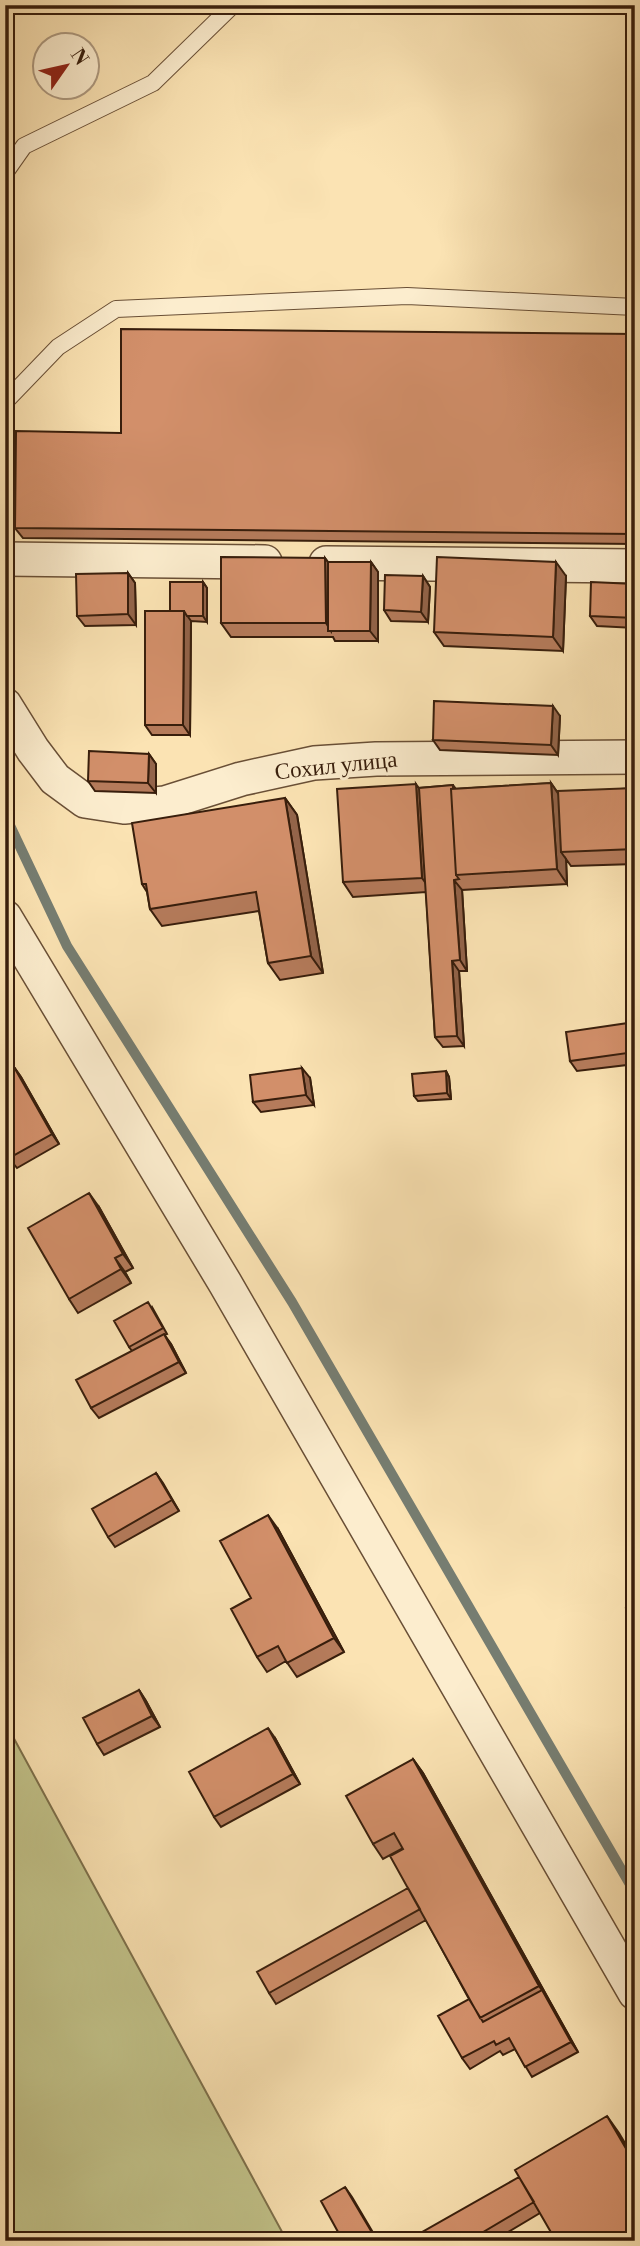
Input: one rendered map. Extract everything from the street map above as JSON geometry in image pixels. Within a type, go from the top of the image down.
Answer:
[{"type":"street","points":[[5,559],[635,566]]},
{"type":"street","name":"Сохил улица","points":[[5,705],[55,779],[85,801],[124,807],[165,803],[241,779],[314,764],[388,759],[635,757]]},
{"type":"street","points":[[5,917],[225,1283],[635,1993]]},
{"type":"lane","points":[[5,173],[24,146],[153,83],[233,5]]},
{"type":"lane","points":[[5,402],[58,347],[116,309],[407,296],[635,307]]},
{"type":"green space","points":[[5,1722],[287,2241],[5,2241]]},
{"type":"building","points":[[121,329],[635,334],[635,534],[15,528],[16,431],[121,433]]},
{"type":"building","points":[[221,557],[325,558],[326,623],[221,623]]},
{"type":"building","points":[[437,557],[556,562],[553,637],[434,632]]},
{"type":"building","points":[[328,562],[371,562],[370,631],[328,631]]},
{"type":"building","points":[[128,573],[128,614],[77,616],[76,574]]},
{"type":"building","points":[[385,575],[423,576],[421,612],[384,610]]},
{"type":"building","points":[[170,582],[203,582],[203,616],[187,616],[184,611],[170,611]]},
{"type":"building","points":[[591,582],[635,584],[635,618],[590,616]]},
{"type":"building","points":[[145,611],[184,611],[183,725],[145,725]]},
{"type":"building","points":[[434,701],[553,706],[551,745],[433,740]]},
{"type":"building","points":[[89,751],[149,754],[148,783],[88,781]]},
{"type":"building","points":[[551,783],[557,869],[456,875],[451,789]]},
{"type":"building","points":[[416,784],[422,878],[343,882],[337,789]]},
{"type":"building","points":[[453,785],[451,789],[456,875],[459,879],[454,880],[460,960],[452,961],[457,1036],[435,1037],[419,788]]},
{"type":"building","points":[[635,788],[635,849],[561,852],[558,791]]},
{"type":"building","points":[[285,798],[311,956],[268,963],[256,892],[150,909],[146,884],[142,884],[132,823]]},
{"type":"building","points":[[635,1022],[635,1052],[570,1061],[566,1032]]},
{"type":"building","points":[[14,1067],[52,1134],[9,1158],[5,1150],[5,1072]]},
{"type":"building","points":[[302,1068],[306,1095],[253,1102],[250,1075]]},
{"type":"building","points":[[446,1071],[447,1093],[414,1096],[412,1074]]},
{"type":"building","points":[[89,1193],[123,1254],[115,1258],[121,1269],[69,1299],[28,1228]]},
{"type":"building","points":[[148,1302],[163,1328],[129,1347],[114,1321]]},
{"type":"building","points":[[164,1334],[179,1362],[91,1408],[76,1380]]},
{"type":"building","points":[[156,1473],[172,1500],[108,1537],[92,1509]]},
{"type":"building","points":[[268,1515],[334,1638],[287,1663],[278,1646],[257,1657],[231,1609],[251,1598],[220,1541]]},
{"type":"building","points":[[635,1602],[635,1622],[626,1608]]},
{"type":"building","points":[[139,1690],[152,1716],[97,1744],[83,1718]]},
{"type":"building","points":[[268,1728],[293,1774],[214,1817],[189,1772]]},
{"type":"building","points":[[413,1759],[539,1986],[480,2018],[390,1856],[403,1849],[394,1833],[373,1844],[346,1796]]},
{"type":"building","points":[[408,1888],[420,1909],[269,1993],[257,1972]]},
{"type":"building","points":[[542,1990],[571,2042],[525,2067],[509,2038],[496,2045],[494,2041],[462,2058],[438,2016],[469,1999],[483,2022]]},
{"type":"building","points":[[607,2116],[635,2164],[635,2241],[556,2241],[515,2170]]},
{"type":"building","points":[[519,2177],[534,2202],[468,2241],[411,2241],[410,2239]]},
{"type":"building","points":[[345,2187],[377,2241],[343,2241],[321,2201]]},
{"type":"waterway","points":[[5,815],[67,946],[292,1302],[635,1893]]}]
